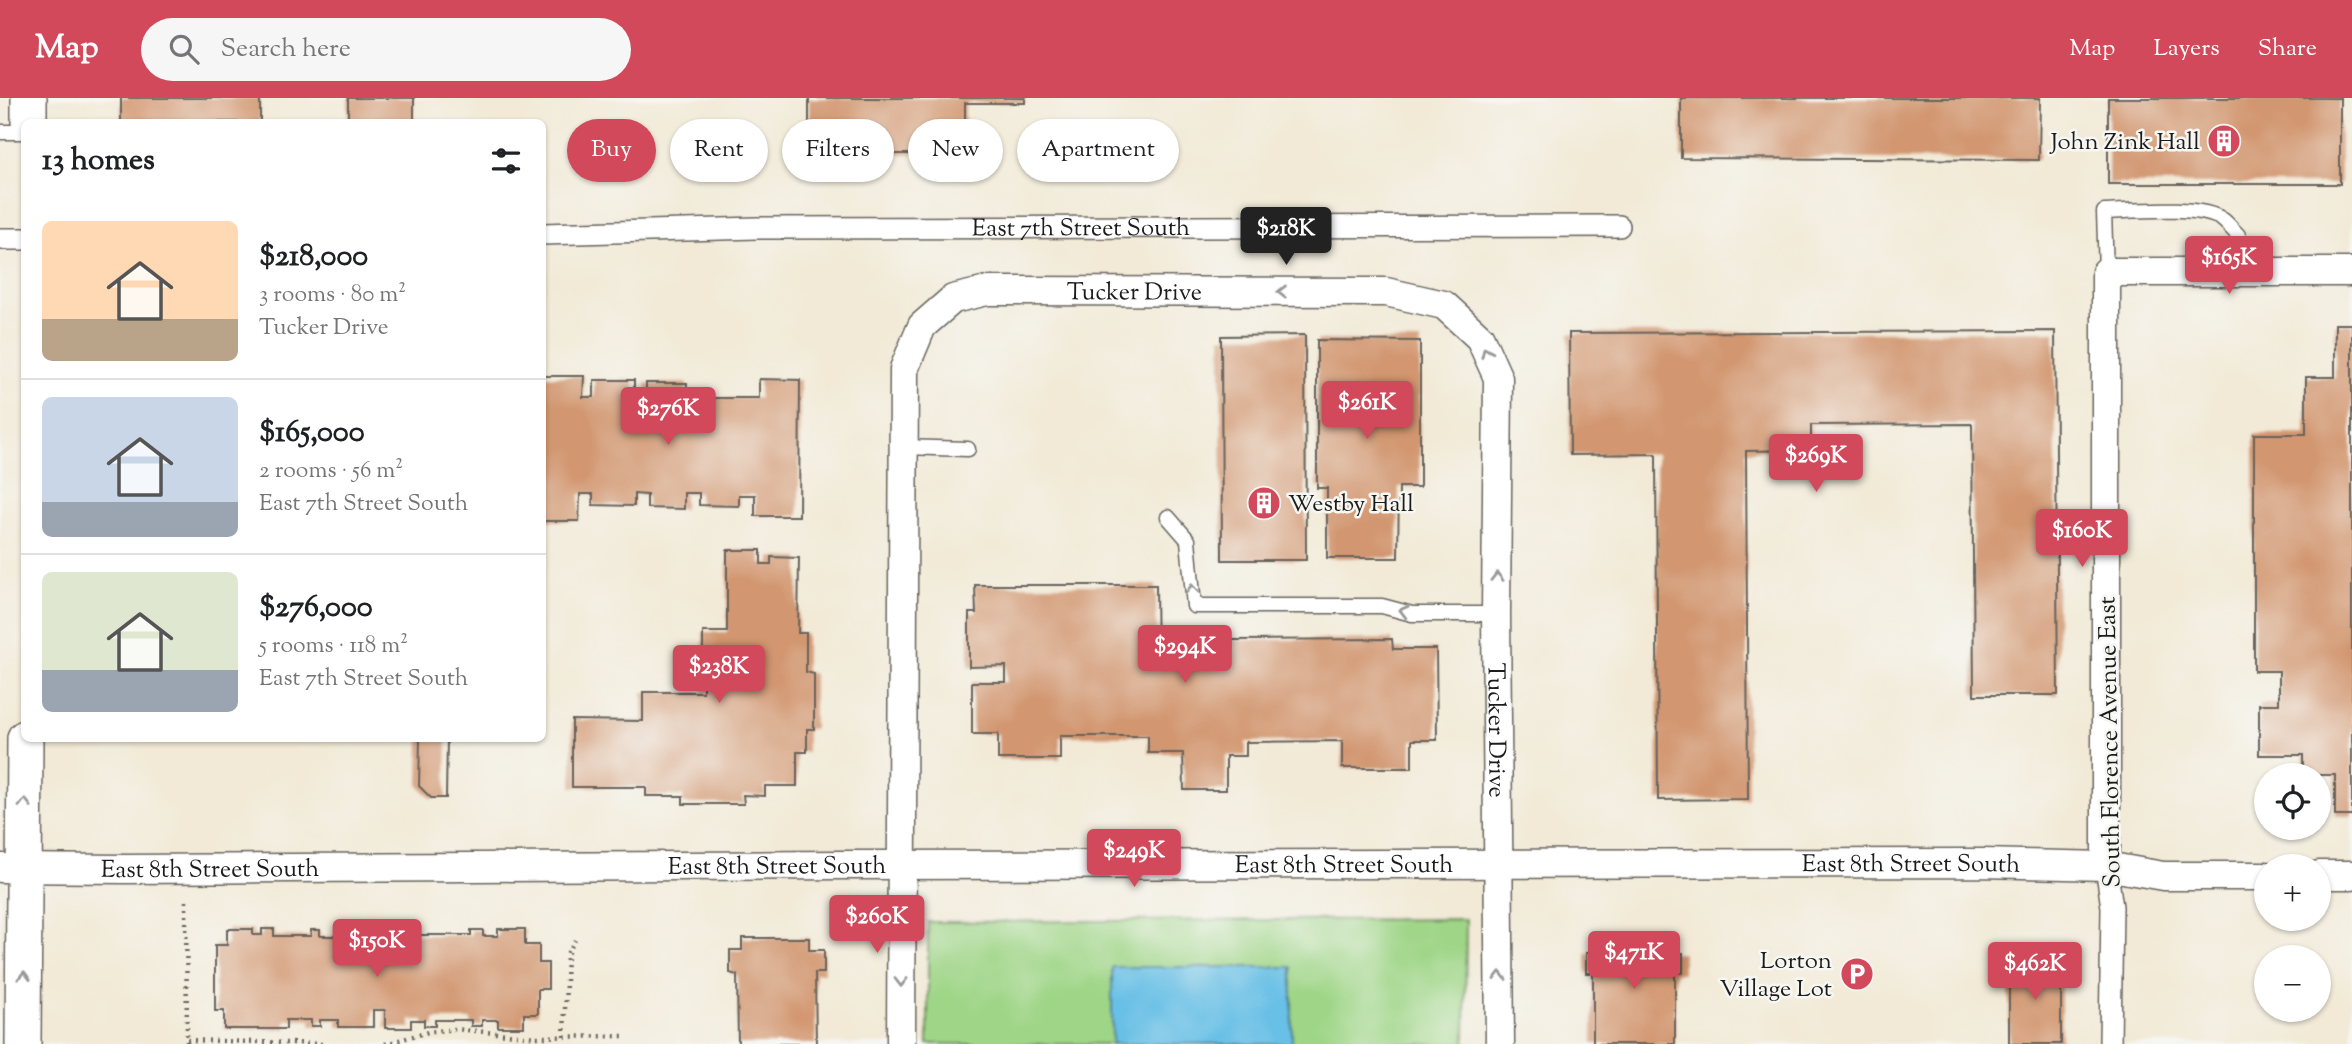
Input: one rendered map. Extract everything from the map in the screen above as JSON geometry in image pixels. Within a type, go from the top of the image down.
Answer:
[{"type":"street","points":[[29,98],[29,119]]},
{"type":"street","name":"East 7th Street South","points":[[546,234],[757,228],[1619,226]]},
{"type":"street","points":[[0,239],[21,239]]},
{"type":"street","points":[[2106,272],[2352,272]]},
{"type":"street","name":"South Florence Avenue East","points":[[2106,272],[2106,866],[2112,907],[2110,1044]]},
{"type":"street","name":"Tucker Drive","points":[[901,1044],[904,369],[922,326],[953,299],[987,290],[1386,292],[1444,305],[1480,338],[1498,378],[1496,614],[1500,1044]]},
{"type":"street","points":[[23,1044],[12,868],[25,742]]},
{"type":"street","name":"East 8th Street South","points":[[12,868],[1982,863],[2106,866],[2163,876],[2254,876]]},
{"type":"street","points":[[2331,875],[2352,875]]},
{"type":"lane","points":[[0,132],[21,132]]},
{"type":"lane","points":[[2106,272],[2104,212],[2162,210],[2206,212],[2221,219],[2238,235],[2241,272]]},
{"type":"lane","points":[[903,447],[968,449]]},
{"type":"lane","points":[[1168,517],[1188,540],[1194,606],[1382,606],[1412,614],[1496,614]]},
{"type":"path","points":[[186,894],[187,1042],[323,1044]]},
{"type":"path","points":[[564,1037],[567,954],[575,940]]},
{"type":"path","points":[[389,1043],[428,1032],[456,1029],[536,1037],[627,1036]]},
{"type":"green space","points":[[1466,919],[1465,1044],[928,1044],[928,922]]},
{"type":"water","points":[[1112,967],[1292,967],[1292,1044],[1112,1044]]},
{"type":"building","points":[[121,98],[260,98],[260,119],[121,119]]},
{"type":"building","points":[[348,98],[414,98],[414,119],[348,119]]},
{"type":"building","points":[[809,98],[1025,98],[1025,103],[965,103],[965,119],[908,119],[908,154],[894,154],[894,119],[809,119]]},
{"type":"building","points":[[1681,98],[2040,98],[2039,160],[1681,158]]},
{"type":"building","name":"John Zink Hall","points":[[2108,98],[2340,98],[2340,184],[2108,184]]},
{"type":"building","points":[[2335,324],[2352,324],[2352,816],[2335,816],[2335,775],[2331,775],[2331,763],[2303,763],[2303,755],[2259,755],[2259,704],[2279,704],[2279,671],[2254,671],[2254,434],[2306,434],[2306,377],[2335,377]]},
{"type":"building","points":[[2055,331],[2058,695],[1974,695],[1972,424],[1811,425],[1811,450],[1746,451],[1748,799],[1658,800],[1656,454],[1570,455],[1569,333]]},
{"type":"building","name":"Westby Hall","points":[[1305,335],[1306,560],[1222,560],[1221,336]]},
{"type":"building","points":[[1317,340],[1420,341],[1420,487],[1399,487],[1398,558],[1327,558],[1327,488],[1317,488]]},
{"type":"building","points":[[546,376],[584,376],[583,397],[594,397],[594,380],[634,380],[634,397],[646,397],[646,383],[687,383],[686,409],[699,409],[699,398],[759,398],[759,379],[800,380],[799,516],[755,516],[755,495],[739,495],[739,506],[699,505],[699,493],[684,493],[684,509],[647,508],[647,495],[634,494],[634,506],[593,505],[593,494],[580,494],[579,521],[546,521]]},
{"type":"building","points":[[727,550],[761,550],[761,564],[771,564],[771,557],[799,558],[798,633],[806,633],[806,672],[814,674],[814,729],[807,729],[807,752],[797,752],[797,786],[765,786],[765,796],[743,795],[744,804],[683,804],[683,796],[646,796],[646,787],[572,787],[572,720],[643,721],[643,692],[703,692],[703,632],[727,632]]},
{"type":"building","points":[[975,585],[1156,585],[1157,660],[1232,659],[1232,640],[1392,639],[1393,649],[1436,649],[1437,740],[1412,740],[1412,768],[1342,768],[1342,741],[1246,742],[1246,756],[1226,756],[1226,790],[1184,790],[1183,753],[1148,753],[1148,736],[1060,736],[1060,759],[998,759],[998,734],[972,734],[972,682],[1006,682],[1006,666],[969,667],[969,613],[976,613]]},
{"type":"building","points":[[420,742],[447,742],[446,798],[431,798],[419,786]]},
{"type":"building","points":[[227,929],[253,929],[253,935],[262,935],[262,929],[274,929],[274,936],[311,936],[311,930],[320,930],[320,936],[338,936],[338,930],[360,930],[360,945],[387,945],[387,929],[412,929],[412,935],[471,935],[471,930],[483,930],[483,936],[498,936],[498,929],[525,929],[525,945],[539,945],[539,963],[548,963],[548,989],[538,989],[538,1014],[524,1014],[524,1027],[498,1027],[498,1020],[482,1020],[482,1026],[471,1026],[471,1020],[435,1020],[435,1026],[424,1026],[424,1020],[411,1020],[411,1028],[385,1028],[385,1010],[373,1010],[373,1027],[338,1027],[338,1020],[320,1020],[320,1026],[311,1026],[311,1020],[286,1020],[286,1029],[224,1029],[224,1011],[215,1011],[215,945],[227,945]]},
{"type":"building","points":[[1601,937],[1666,937],[1666,953],[1683,953],[1683,973],[1675,973],[1675,1044],[1593,1044],[1593,973],[1586,973],[1586,953],[1601,953]]},
{"type":"building","points":[[742,938],[809,938],[809,950],[824,950],[824,973],[815,973],[816,1044],[738,1044],[737,975],[730,973],[730,950],[742,950]]},
{"type":"building","points":[[2009,961],[2061,961],[2061,1044],[2009,1044]]},
{"type":"place","name":"John Zink Hall","points":[[2224,141]]},
{"type":"place","name":"Westby Hall","points":[[1264,503]]},
{"type":"place","name":"Lorton Village Lot","points":[[1857,974]]}]
